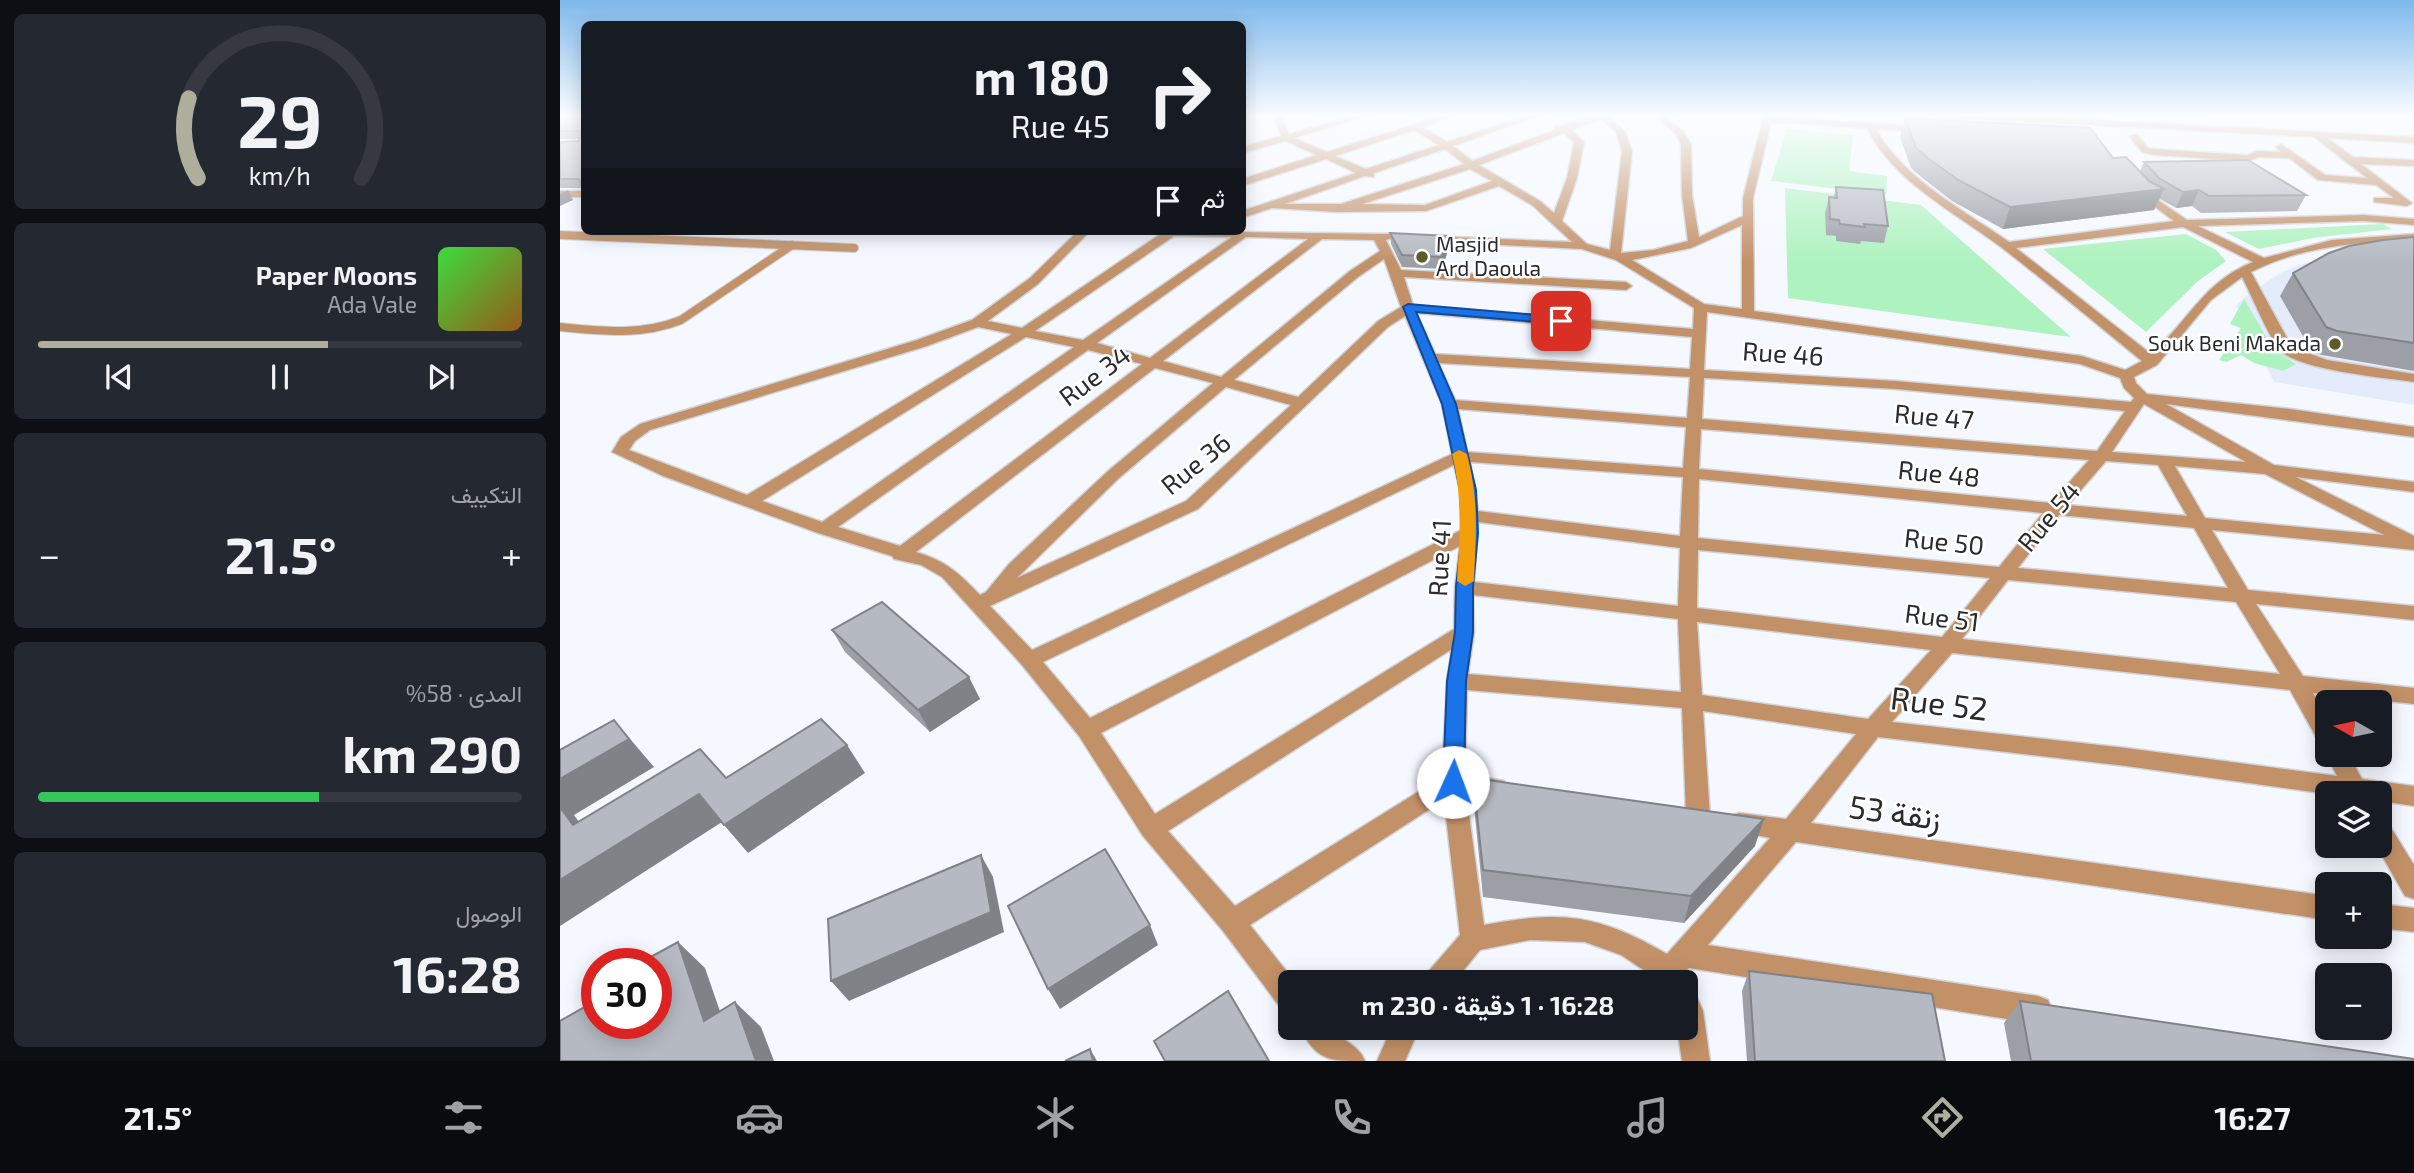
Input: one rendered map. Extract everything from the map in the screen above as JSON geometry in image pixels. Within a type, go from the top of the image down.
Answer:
[{"type":"street","points":[[1246,182],[1305,164]]},
{"type":"street","points":[[1345,164],[1377,178]]},
{"type":"street","points":[[1246,214],[1393,164]]},
{"type":"street","points":[[1337,209],[1394,186],[1475,164]]},
{"type":"street","points":[[1557,220],[1575,164]]},
{"type":"street","points":[[1617,257],[1626,164]]},
{"type":"street","points":[[1686,164],[1687,195],[1694,241]]},
{"type":"street","points":[[1748,314],[1748,198],[1756,164]]},
{"type":"street","points":[[1900,164],[2152,362]]},
{"type":"street","points":[[2301,164],[2322,177],[2381,183]]},
{"type":"street","points":[[2353,164],[2411,203]]},
{"type":"street","points":[[1471,165],[1536,203],[1583,246]]},
{"type":"street","points":[[1266,206],[1337,209],[1426,208],[1500,182]]},
{"type":"street","points":[[2132,183],[2146,198],[2187,223],[2261,261]]},
{"type":"street","points":[[560,194],[581,194]]},
{"type":"street","points":[[2378,200],[2411,203]]},
{"type":"street","points":[[1617,257],[1636,257],[1694,241],[1733,227],[1748,217]]},
{"type":"street","points":[[2006,246],[2187,223],[2364,218],[2414,222]]},
{"type":"street","points":[[1080,235],[1034,281],[977,323],[922,343],[645,427],[622,444],[620,452],[824,529],[900,555],[927,561],[985,600],[1029,660],[1087,730],[1150,828],[1232,922],[1278,981]]},
{"type":"street","points":[[751,500],[1026,331],[1160,235]]},
{"type":"street","points":[[824,529],[1242,235],[1319,236],[1382,244],[1404,238]]},
{"type":"street","name":"Rue 34","points":[[900,555],[1319,236]]},
{"type":"street","points":[[1417,238],[1583,246],[1617,257],[1701,307],[2082,360],[2126,374],[2152,362],[2208,296],[2245,269],[2261,261],[2335,244],[2414,237]]},
{"type":"street","points":[[985,600],[1054,529],[1112,475],[1354,274],[1382,244]]},
{"type":"street","name":"Rue 41","points":[[1382,244],[1397,273],[1408,307],[1449,404],[1468,490],[1470,524],[1464,587],[1464,632],[1457,681],[1453,782],[1473,939]]},
{"type":"street","points":[[2245,269],[2286,349],[2293,354],[2311,361],[2414,378]]},
{"type":"street","points":[[1397,273],[1626,286]]},
{"type":"street","points":[[1408,307],[1698,333]]},
{"type":"street","name":"Rue 36","points":[[985,600],[1192,505],[1383,324],[1408,307]]},
{"type":"street","points":[[1698,816],[1687,612],[1690,473],[1701,307]]},
{"type":"street","points":[[977,323],[1087,345],[1302,403]]},
{"type":"street","name":"Rue 46","points":[[1429,358],[2219,405],[2414,432]]},
{"type":"street","points":[[2126,374],[2138,402],[2414,544]]},
{"type":"street","name":"Rue 54","points":[[1676,969],[1873,728],[1947,645],[2054,510],[2102,456],[2138,402]]},
{"type":"street","name":"Rue 47","points":[[1449,404],[2269,469],[2414,487]]},
{"type":"street","points":[[1029,660],[1460,456]]},
{"type":"street","name":"Rue 48","points":[[1460,456],[1690,473],[2414,544]]},
{"type":"street","points":[[2164,461],[2242,597],[2315,715]]},
{"type":"street","points":[[1087,730],[1470,524]]},
{"type":"street","name":"Rue 50","points":[[1470,524],[2414,613]]},
{"type":"street","name":"Rue 51","points":[[1464,587],[1947,645],[2414,696]]},
{"type":"street","points":[[1150,828],[1464,632]]},
{"type":"street","name":"Rue 52","points":[[1457,681],[1690,701],[1873,728],[2126,757],[2315,784]]},
{"type":"street","points":[[1232,922],[1453,782],[1521,791]]},
{"type":"street","name":"Rue 52","points":[[2392,794],[2414,796]]},
{"type":"street","name":"زنقة 53","points":[[1671,812],[1790,832],[2315,906]]},
{"type":"street","points":[[2392,850],[2414,888]]},
{"type":"street","points":[[2392,917],[2414,920]]},
{"type":"street","points":[[1446,970],[1473,939],[1530,928],[1585,930],[1629,946],[1676,969],[2063,1014]]},
{"type":"street","points":[[1324,1040],[1351,1061]]},
{"type":"street","points":[[1391,1061],[1400,1040]]},
{"type":"street","points":[[1693,1040],[1696,1061]]},
{"type":"lane","points":[[560,235],[854,248]]},
{"type":"lane","points":[[560,327],[634,332],[663,328],[681,320],[792,245]]},
{"type":"shaded area","name":"Souk Beni Makada","points":[[2414,246],[2414,405],[2274,382],[2236,306],[2245,297],[2280,273],[2305,263],[2333,256]]},
{"type":"green space","points":[[1776,164],[1850,164],[1849,171],[1887,176],[1886,195],[1771,181]]},
{"type":"green space","points":[[1785,188],[1921,205],[2071,337],[1788,298]]},
{"type":"green space","points":[[2383,224],[2392,229],[2312,238],[2259,249],[2225,232]]},
{"type":"green space","points":[[2186,234],[2216,250],[2226,261],[2198,281],[2146,332],[2043,249]]},
{"type":"green space","points":[[2244,299],[2274,350],[2296,364],[2283,371],[2254,363],[2241,355],[2226,362],[2219,360],[2241,328],[2230,324]]},
{"type":"building","points":[[560,164],[581,164],[581,184],[579,179],[560,179]]},
{"type":"building","points":[[1935,164],[2132,164],[2149,181],[2164,189],[2010,207],[1958,180]]},
{"type":"building","points":[[2145,164],[2254,164],[2306,195],[2209,196],[2199,190],[2183,192],[2159,178]]},
{"type":"building","points":[[1836,187],[1883,190],[1888,226],[1840,224],[1839,220],[1830,219],[1829,197],[1837,198]]},
{"type":"building","points":[[1390,233],[1449,236],[1441,257],[1402,255]]},
{"type":"building","points":[[2414,237],[2414,343],[2326,327],[2293,273],[2329,253],[2349,246]]},
{"type":"building","points":[[882,602],[969,677],[918,710],[832,630]]},
{"type":"building","points":[[821,719],[847,745],[724,825],[699,794],[560,880],[560,807],[573,825],[700,749],[726,778]]},
{"type":"building","points":[[614,720],[629,739],[560,779],[560,750]]},
{"type":"building","points":[[1473,778],[1764,819],[1691,896],[1483,870]]},
{"type":"building","points":[[1105,849],[1150,925],[1048,989],[1008,906]]},
{"type":"building","points":[[981,855],[991,912],[831,981],[828,919]]},
{"type":"building","points":[[678,942],[704,1021],[735,1002],[756,1061],[560,1061],[560,1021],[581,1009],[581,1039],[672,1039],[672,948],[667,948]]},
{"type":"building","points":[[1749,971],[1932,994],[1945,1061],[1755,1061]]},
{"type":"building","points":[[1228,991],[1269,1061],[1165,1061],[1154,1041]]},
{"type":"building","points":[[2020,1001],[2414,1059],[2414,1061],[2031,1061]]},
{"type":"building","points":[[1090,1049],[1093,1061],[1065,1061]]},
{"type":"slow traffic","points":[[1459,454],[1468,490],[1470,533],[1465,581]]},
{"type":"place","name":"Masjid Ard Daoula","points":[[1422,257]]},
{"type":"place","name":"Souk Beni Makada","points":[[2335,344]]},
{"type":"route","points":[[1453,782],[1457,681],[1464,632],[1464,587],[1470,533],[1468,490],[1449,404],[1408,307],[1561,321]]}]
